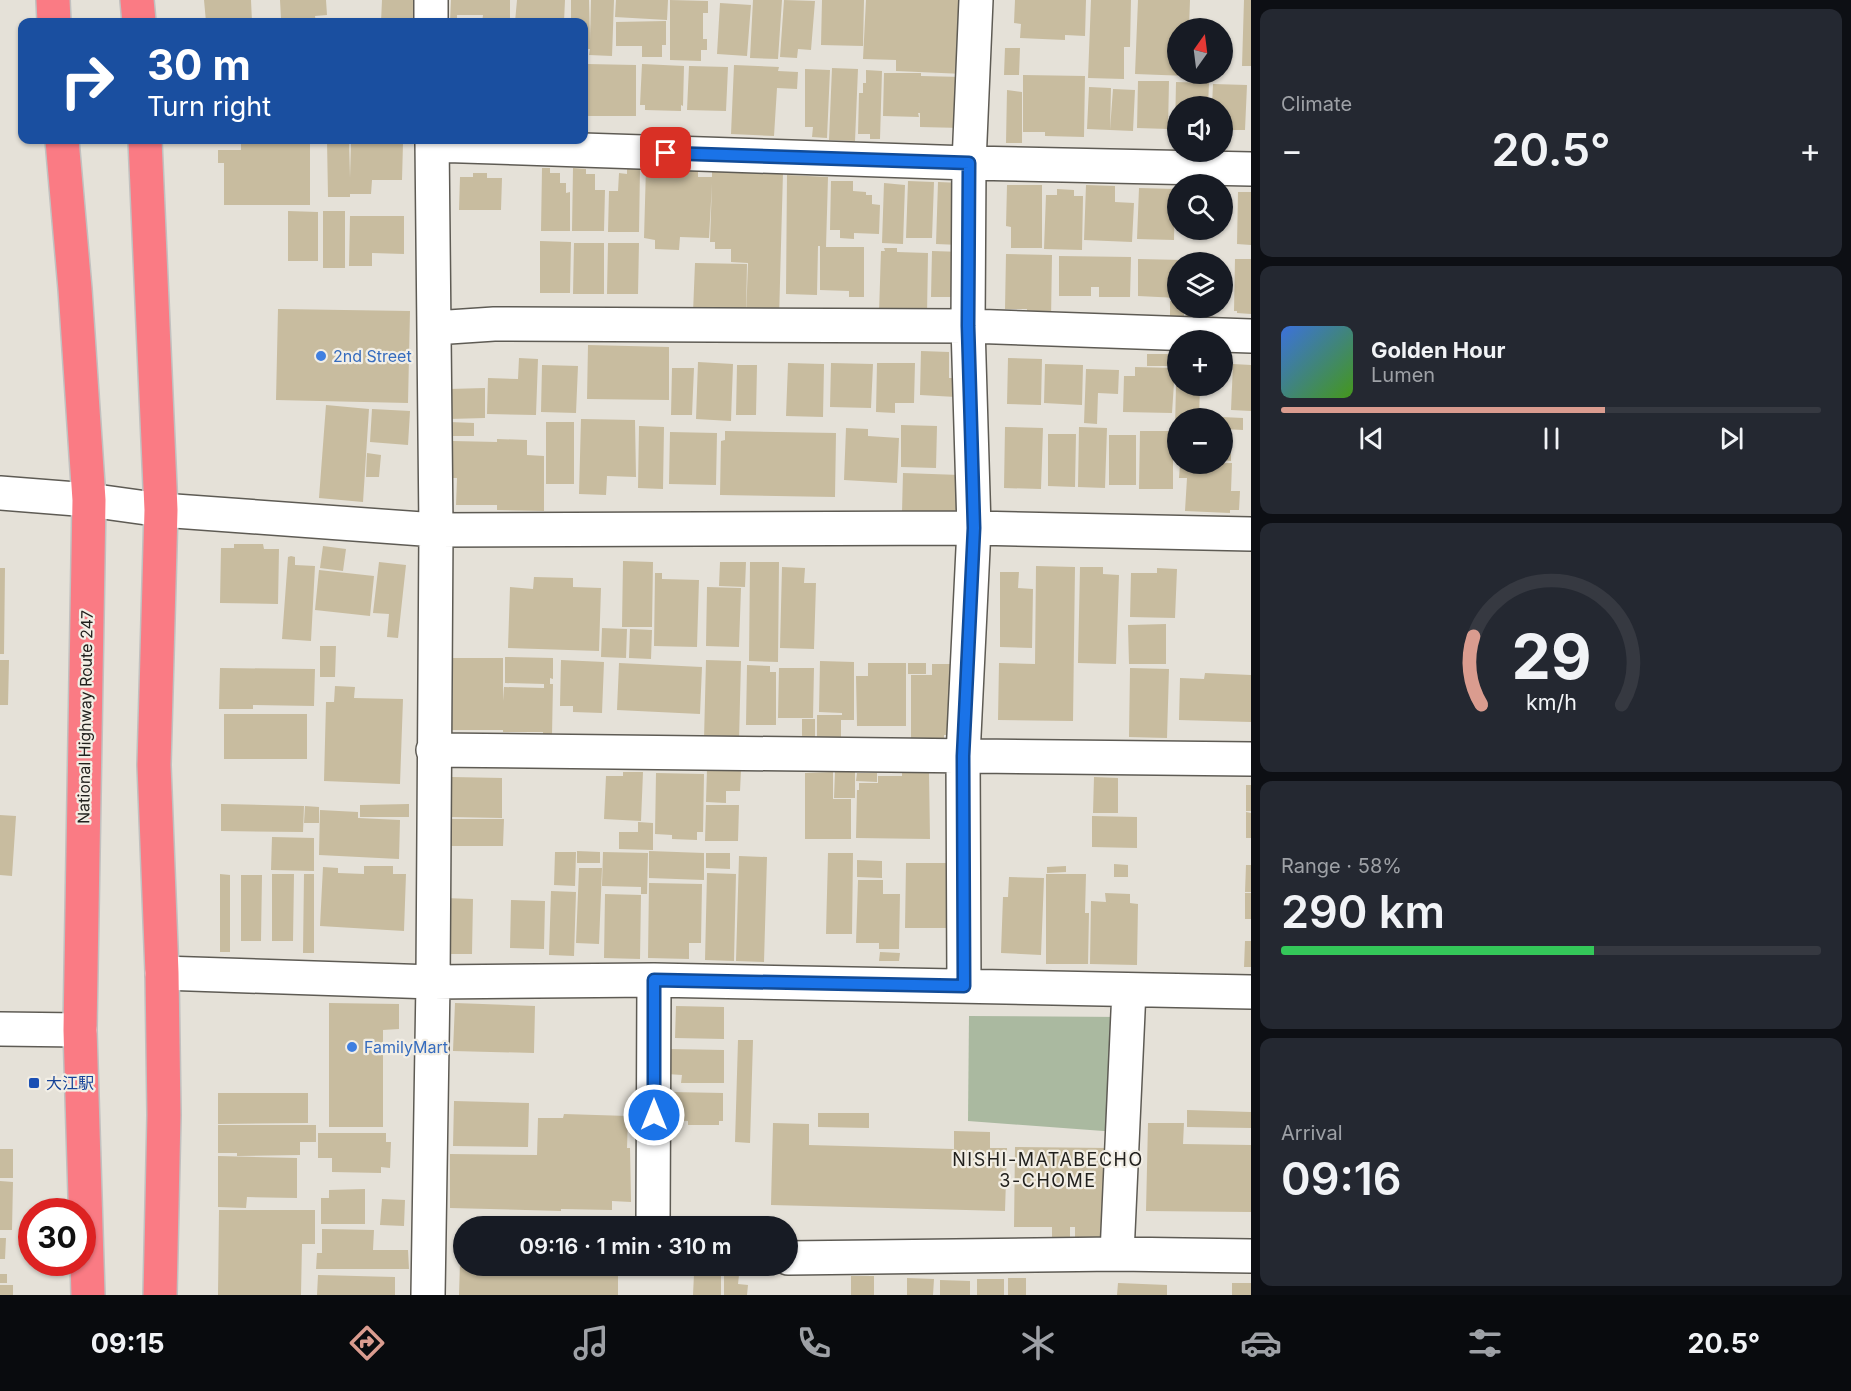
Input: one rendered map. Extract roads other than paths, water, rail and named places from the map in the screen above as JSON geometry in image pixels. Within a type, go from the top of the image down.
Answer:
[{"type":"highway","points":[[53,0],[54,18]]},
{"type":"highway","points":[[137,0],[139,18]]},
{"type":"highway","name":"National Highway Route 247","points":[[62,144],[90,500],[80,1030],[88,1295]]},
{"type":"highway","points":[[145,144],[161,510],[154,765],[162,973],[164,1114],[160,1295]]},
{"type":"street","points":[[431,0],[431,18]]},
{"type":"street","points":[[964,986],[963,756],[974,528],[968,326],[969,163],[976,0]]},
{"type":"street","points":[[428,1295],[436,530],[432,144]]},
{"type":"street","points":[[483,144],[969,163],[1251,170]]},
{"type":"street","points":[[434,328],[494,324],[968,326],[1251,336]]},
{"type":"street","points":[[0,493],[90,500],[161,510],[436,530],[974,528],[1251,534]]},
{"type":"street","points":[[433,750],[1251,759]]},
{"type":"street","points":[[162,973],[433,981],[654,980],[1251,992]]},
{"type":"street","points":[[653,1216],[654,980]]},
{"type":"street","points":[[1117,1254],[1129,990]]},
{"type":"street","points":[[0,1029],[80,1030]]},
{"type":"street","points":[[798,1258],[1117,1254],[1251,1256]]},
{"type":"place","name":"2nd Street","points":[[321,356]]},
{"type":"place","name":"FamilyMart","points":[[352,1047]]},
{"type":"place","name":"大江駅","points":[[34,1083]]},
{"type":"district","name":"NISHI-MATABECHO 3-CHOME","points":[[1048,1169]]}]
